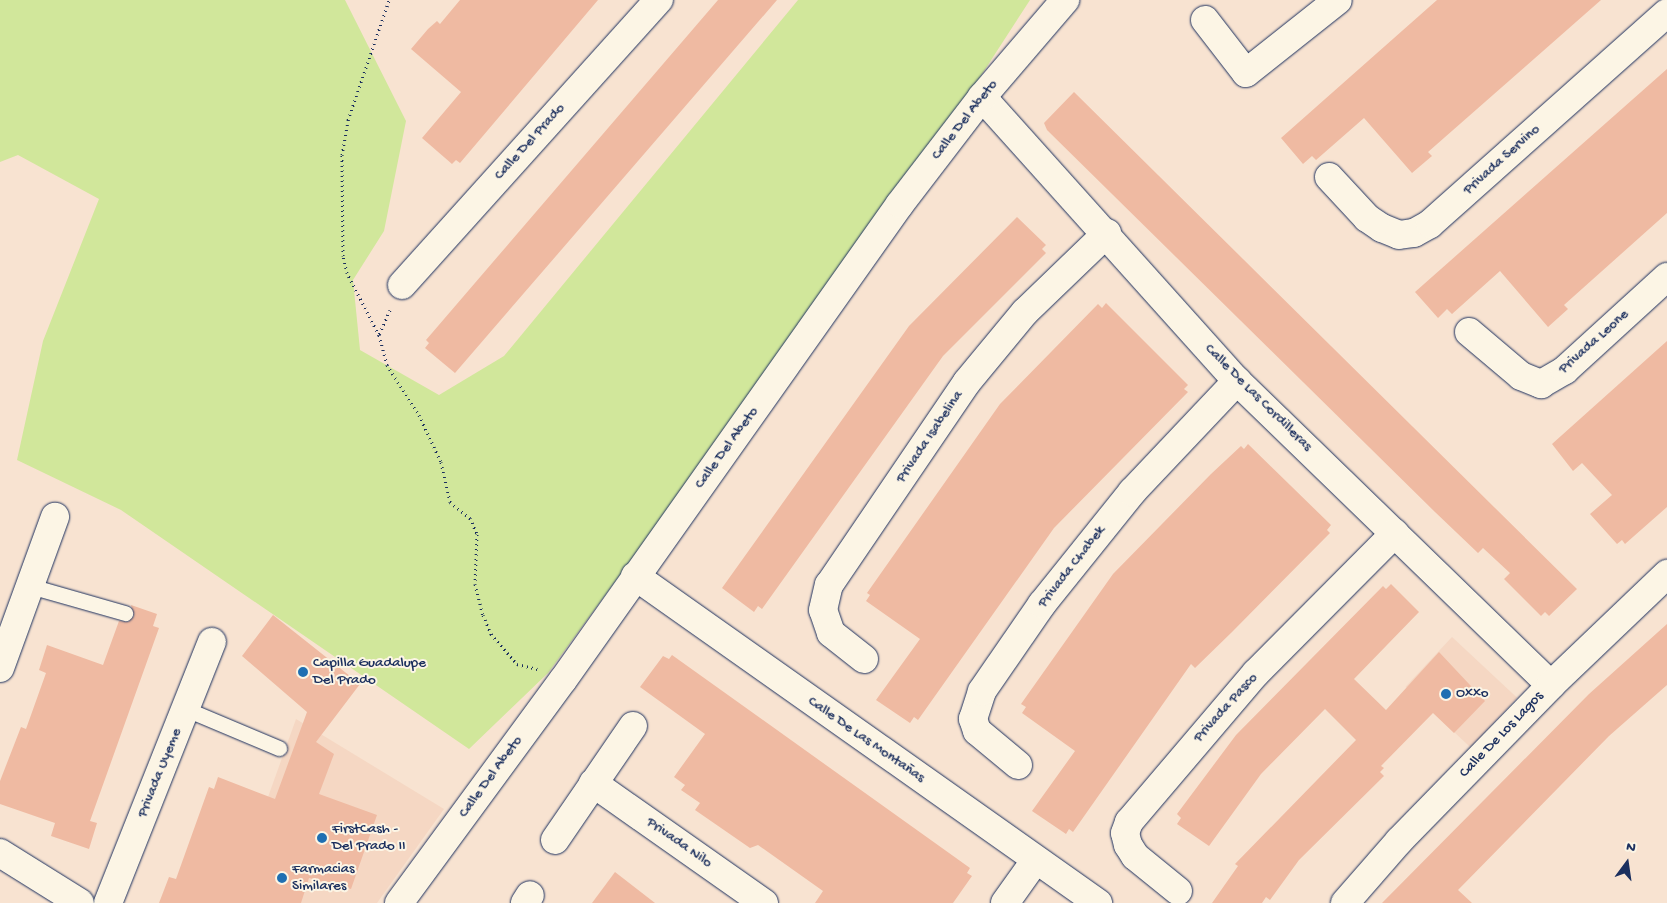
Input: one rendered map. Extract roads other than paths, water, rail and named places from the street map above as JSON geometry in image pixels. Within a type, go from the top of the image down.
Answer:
[{"type":"street","name":"Calle Del Prado","points":[[402,285],[659,0]]},
{"type":"street","name":"Calle Del Abeto","points":[[399,903],[563,680],[900,204],[982,97],[1065,0]]},
{"type":"street","points":[[1205,20],[1246,73],[1338,0]]},
{"type":"street","points":[[1657,0],[1667,12]]},
{"type":"street","name":"Privada Servino","points":[[1330,178],[1367,218],[1382,228],[1399,235],[1414,233],[1430,224],[1667,12]]},
{"type":"street","name":"Calle De Las Cordilleras","points":[[982,97],[1107,233],[1237,381],[1551,685]]},
{"type":"street","name":"Privada Isabelina","points":[[864,659],[831,634],[824,610],[824,598],[829,585],[968,382],[1025,312],[1107,233]]},
{"type":"street","name":"Privada Leone","points":[[1469,332],[1521,376],[1541,384],[1565,370],[1667,277]]},
{"type":"street","name":"Privada Chabek","points":[[1018,766],[977,731],[973,719],[982,691],[1042,604],[1132,492],[1237,381]]},
{"type":"street","points":[[0,668],[55,518]]},
{"type":"street","name":"Privada Pasco","points":[[1178,891],[1135,856],[1125,833],[1129,822],[1256,673],[1395,533]]},
{"type":"street","name":"Calle De Los Lagos","points":[[1345,903],[1399,841],[1551,685],[1667,574]]},
{"type":"street","name":"Calle De Las Montañas","points":[[635,576],[1035,861],[1098,903]]},
{"type":"street","name":"Privada Uyeme","points":[[108,903],[212,642]]},
{"type":"street","points":[[555,840],[633,726]]},
{"type":"street","name":"Privada Nilo","points":[[593,783],[764,903]]},
{"type":"street","points":[[0,853],[80,903]]},
{"type":"street","points":[[1005,903],[1035,861]]},
{"type":"lane","points":[[30,586],[125,613]]},
{"type":"lane","points":[[186,709],[279,748]]},
{"type":"place","name":"Capilla Guadalupe Del Prado","points":[[303,672]]},
{"type":"place","name":"Oxxo","points":[[1446,694]]},
{"type":"place","name":"FirstCash - Del Prado II","points":[[322,838]]},
{"type":"place","name":"Farmacias Similares","points":[[282,878]]}]
